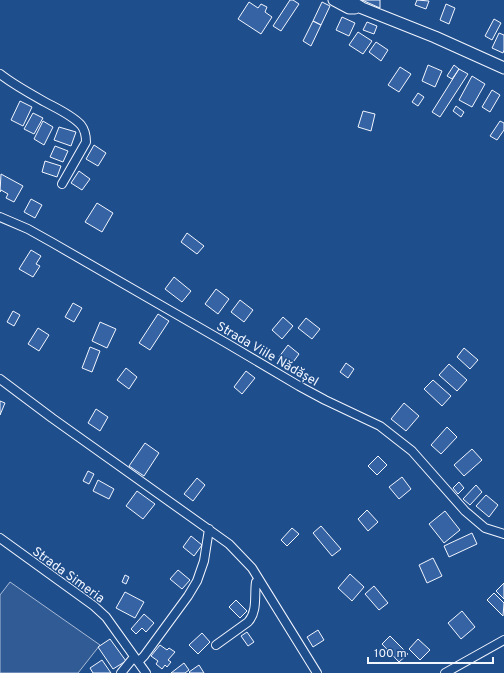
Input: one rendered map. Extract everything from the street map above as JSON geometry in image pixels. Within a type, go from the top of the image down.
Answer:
[{"type":"main road","points":[[334,0],[349,8],[362,8]]},
{"type":"main road","points":[[349,0],[362,8],[435,37],[504,68]]},
{"type":"street","points":[[0,74],[16,86],[62,111],[80,124],[84,129],[86,142],[62,184]]},
{"type":"street","name":"Strada Viile Nădășel","points":[[0,217],[28,229],[54,243],[209,332],[299,386],[380,426],[418,456],[465,511],[486,528],[504,534]]},
{"type":"street","points":[[0,379],[52,418],[229,544],[252,568],[317,673]]},
{"type":"street","points":[[121,673],[136,659],[144,656],[188,596],[197,581],[204,561],[209,529]]},
{"type":"street","name":"Strada Simeria","points":[[0,538],[94,606],[106,617],[146,673]]},
{"type":"street","points":[[216,645],[248,622],[252,617],[255,603],[256,582],[259,580]]},
{"type":"street","points":[[445,673],[504,640]]},
{"type":"shaded area","points":[[10,582],[100,645],[78,673],[0,673],[0,595]]},
{"type":"building","points":[[290,0],[293,0],[299,4],[281,31],[273,26]]},
{"type":"building","points":[[362,0],[380,0],[380,8]]},
{"type":"building","points":[[417,0],[429,1],[426,9],[415,5]]},
{"type":"building","points":[[249,2],[258,8],[261,4],[267,7],[265,12],[272,17],[261,34],[238,19]]},
{"type":"building","points":[[322,2],[330,6],[321,25],[313,21]]},
{"type":"building","points":[[446,4],[455,8],[449,24],[440,20]]},
{"type":"building","points":[[342,17],[355,23],[349,36],[336,30]]},
{"type":"building","points":[[494,19],[501,23],[492,40],[485,36]]},
{"type":"building","points":[[313,21],[321,25],[311,46],[303,41]]},
{"type":"building","points":[[367,22],[377,26],[374,34],[363,30]]},
{"type":"building","points":[[358,32],[372,41],[363,54],[349,45]]},
{"type":"building","points":[[499,33],[504,35],[503,53],[492,48]]},
{"type":"building","points":[[376,42],[388,50],[381,61],[369,52]]},
{"type":"building","points":[[428,65],[442,71],[435,87],[422,81]]},
{"type":"building","points":[[454,65],[459,69],[452,79],[447,76]]},
{"type":"building","points":[[400,67],[411,74],[399,92],[388,85]]},
{"type":"building","points":[[459,69],[468,74],[440,117],[432,112]]},
{"type":"building","points":[[472,76],[485,84],[472,107],[459,100]]},
{"type":"building","points":[[492,90],[500,95],[490,112],[482,107]]},
{"type":"building","points":[[418,93],[424,97],[418,106],[412,102]]},
{"type":"building","points":[[20,101],[32,107],[23,126],[11,120]]},
{"type":"building","points":[[456,106],[464,112],[461,117],[453,111]]},
{"type":"building","points":[[363,111],[375,114],[371,131],[358,127]]},
{"type":"building","points":[[33,113],[43,118],[34,134],[24,129]]},
{"type":"building","points":[[43,121],[53,127],[44,145],[34,139]]},
{"type":"building","points":[[500,121],[504,123],[504,130],[497,140],[490,136]]},
{"type":"building","points":[[59,127],[76,132],[71,146],[54,140]]},
{"type":"building","points":[[94,145],[106,153],[98,166],[86,159]]},
{"type":"building","points":[[55,146],[68,151],[63,162],[50,157]]},
{"type":"building","points":[[45,161],[61,166],[57,177],[42,172]]},
{"type":"building","points":[[79,171],[90,179],[82,190],[71,183]]},
{"type":"building","points":[[1,174],[23,186],[14,202],[6,198],[8,194],[1,190],[0,192]]},
{"type":"building","points":[[31,199],[42,205],[35,218],[24,212]]},
{"type":"building","points":[[97,203],[113,213],[102,232],[85,222]]},
{"type":"building","points":[[187,233],[204,246],[197,254],[181,242]]},
{"type":"building","points":[[31,250],[41,256],[36,264],[40,266],[33,277],[19,269]]},
{"type":"building","points":[[174,277],[191,291],[182,302],[165,289]]},
{"type":"building","points":[[216,289],[229,299],[218,314],[205,304]]},
{"type":"building","points":[[240,300],[253,310],[244,322],[231,312]]},
{"type":"building","points":[[73,303],[82,308],[74,322],[65,317]]},
{"type":"building","points":[[13,311],[20,315],[14,326],[7,322]]},
{"type":"building","points":[[158,314],[169,321],[150,350],[139,343]]},
{"type":"building","points":[[283,317],[293,326],[282,339],[272,330]]},
{"type":"building","points":[[306,318],[320,329],[312,339],[298,328]]},
{"type":"building","points":[[100,322],[116,329],[107,348],[92,341]]},
{"type":"building","points":[[38,328],[49,335],[39,351],[28,344]]},
{"type":"building","points":[[288,345],[299,354],[291,365],[279,357]]},
{"type":"building","points":[[90,347],[100,351],[92,372],[82,368]]},
{"type":"building","points":[[464,348],[478,360],[470,369],[457,357]]},
{"type":"building","points":[[346,363],[354,369],[348,378],[340,372]]},
{"type":"building","points":[[449,364],[467,380],[457,391],[439,375]]},
{"type":"building","points":[[126,368],[137,377],[129,389],[117,380]]},
{"type":"building","points":[[246,371],[255,378],[242,394],[234,387]]},
{"type":"building","points":[[433,380],[451,396],[442,406],[424,389]]},
{"type":"building","points":[[0,401],[5,403],[0,415]]},
{"type":"building","points":[[404,403],[419,416],[406,431],[391,419]]},
{"type":"building","points":[[96,409],[108,417],[100,431],[88,423]]},
{"type":"building","points":[[447,427],[457,437],[441,454],[431,445]]},
{"type":"building","points":[[145,443],[159,453],[144,476],[129,466]]},
{"type":"building","points":[[472,449],[482,460],[464,476],[454,465]]},
{"type":"building","points":[[378,456],[387,465],[377,475],[368,466]]},
{"type":"building","points":[[88,471],[94,474],[89,484],[83,481]]},
{"type":"building","points":[[402,477],[411,489],[399,499],[389,487]]},
{"type":"building","points":[[197,478],[205,485],[193,501],[184,494]]},
{"type":"building","points":[[98,480],[114,489],[109,499],[93,491]]},
{"type":"building","points":[[459,482],[464,488],[458,494],[453,488]]},
{"type":"building","points":[[476,485],[482,492],[470,505],[463,499]]},
{"type":"building","points":[[137,491],[155,504],[143,519],[126,506]]},
{"type":"building","points":[[486,495],[498,505],[489,517],[476,506]]},
{"type":"building","points":[[367,510],[378,522],[368,531],[358,519]]},
{"type":"building","points":[[445,511],[460,530],[444,543],[429,524]]},
{"type":"building","points":[[321,526],[341,549],[332,556],[313,533]]},
{"type":"building","points":[[292,528],[299,534],[287,546],[281,540]]},
{"type":"building","points":[[472,533],[477,544],[449,557],[444,546]]},
{"type":"building","points":[[191,536],[202,545],[194,556],[183,547]]},
{"type":"building","points":[[433,558],[442,576],[427,583],[419,565]]},
{"type":"building","points":[[178,570],[190,580],[182,589],[170,579]]},
{"type":"building","points":[[350,574],[364,587],[352,601],[338,588]]},
{"type":"building","points":[[125,575],[129,577],[126,584],[122,582]]},
{"type":"building","points":[[504,583],[504,599],[496,591]]},
{"type":"building","points":[[374,586],[388,603],[379,610],[365,594]]},
{"type":"building","points":[[125,592],[144,602],[135,618],[116,608]]},
{"type":"building","points":[[494,593],[504,603],[503,616],[487,600]]},
{"type":"building","points":[[236,600],[247,611],[240,618],[229,607]]},
{"type":"building","points":[[462,611],[475,627],[461,639],[448,623]]},
{"type":"building","points":[[144,614],[154,623],[146,632],[142,628],[136,634],[131,629]]},
{"type":"building","points":[[318,630],[324,640],[313,647],[307,637]]},
{"type":"building","points":[[247,632],[254,642],[248,646],[241,636]]},
{"type":"building","points":[[202,633],[210,642],[198,654],[189,645]]},
{"type":"building","points":[[390,636],[408,654],[399,662],[382,644]]},
{"type":"building","points":[[110,639],[126,661],[113,669],[98,647]]},
{"type":"building","points":[[418,639],[430,650],[420,660],[409,649]]},
{"type":"building","points":[[160,645],[167,650],[169,648],[175,652],[168,660],[171,662],[167,667],[165,665],[162,669],[156,664],[158,661],[151,656]]},
{"type":"building","points":[[102,660],[111,673],[93,673],[90,668]]},
{"type":"building","points":[[184,663],[189,670],[185,673],[171,673]]},
{"type":"building","points":[[199,665],[204,673],[189,672]]}]
